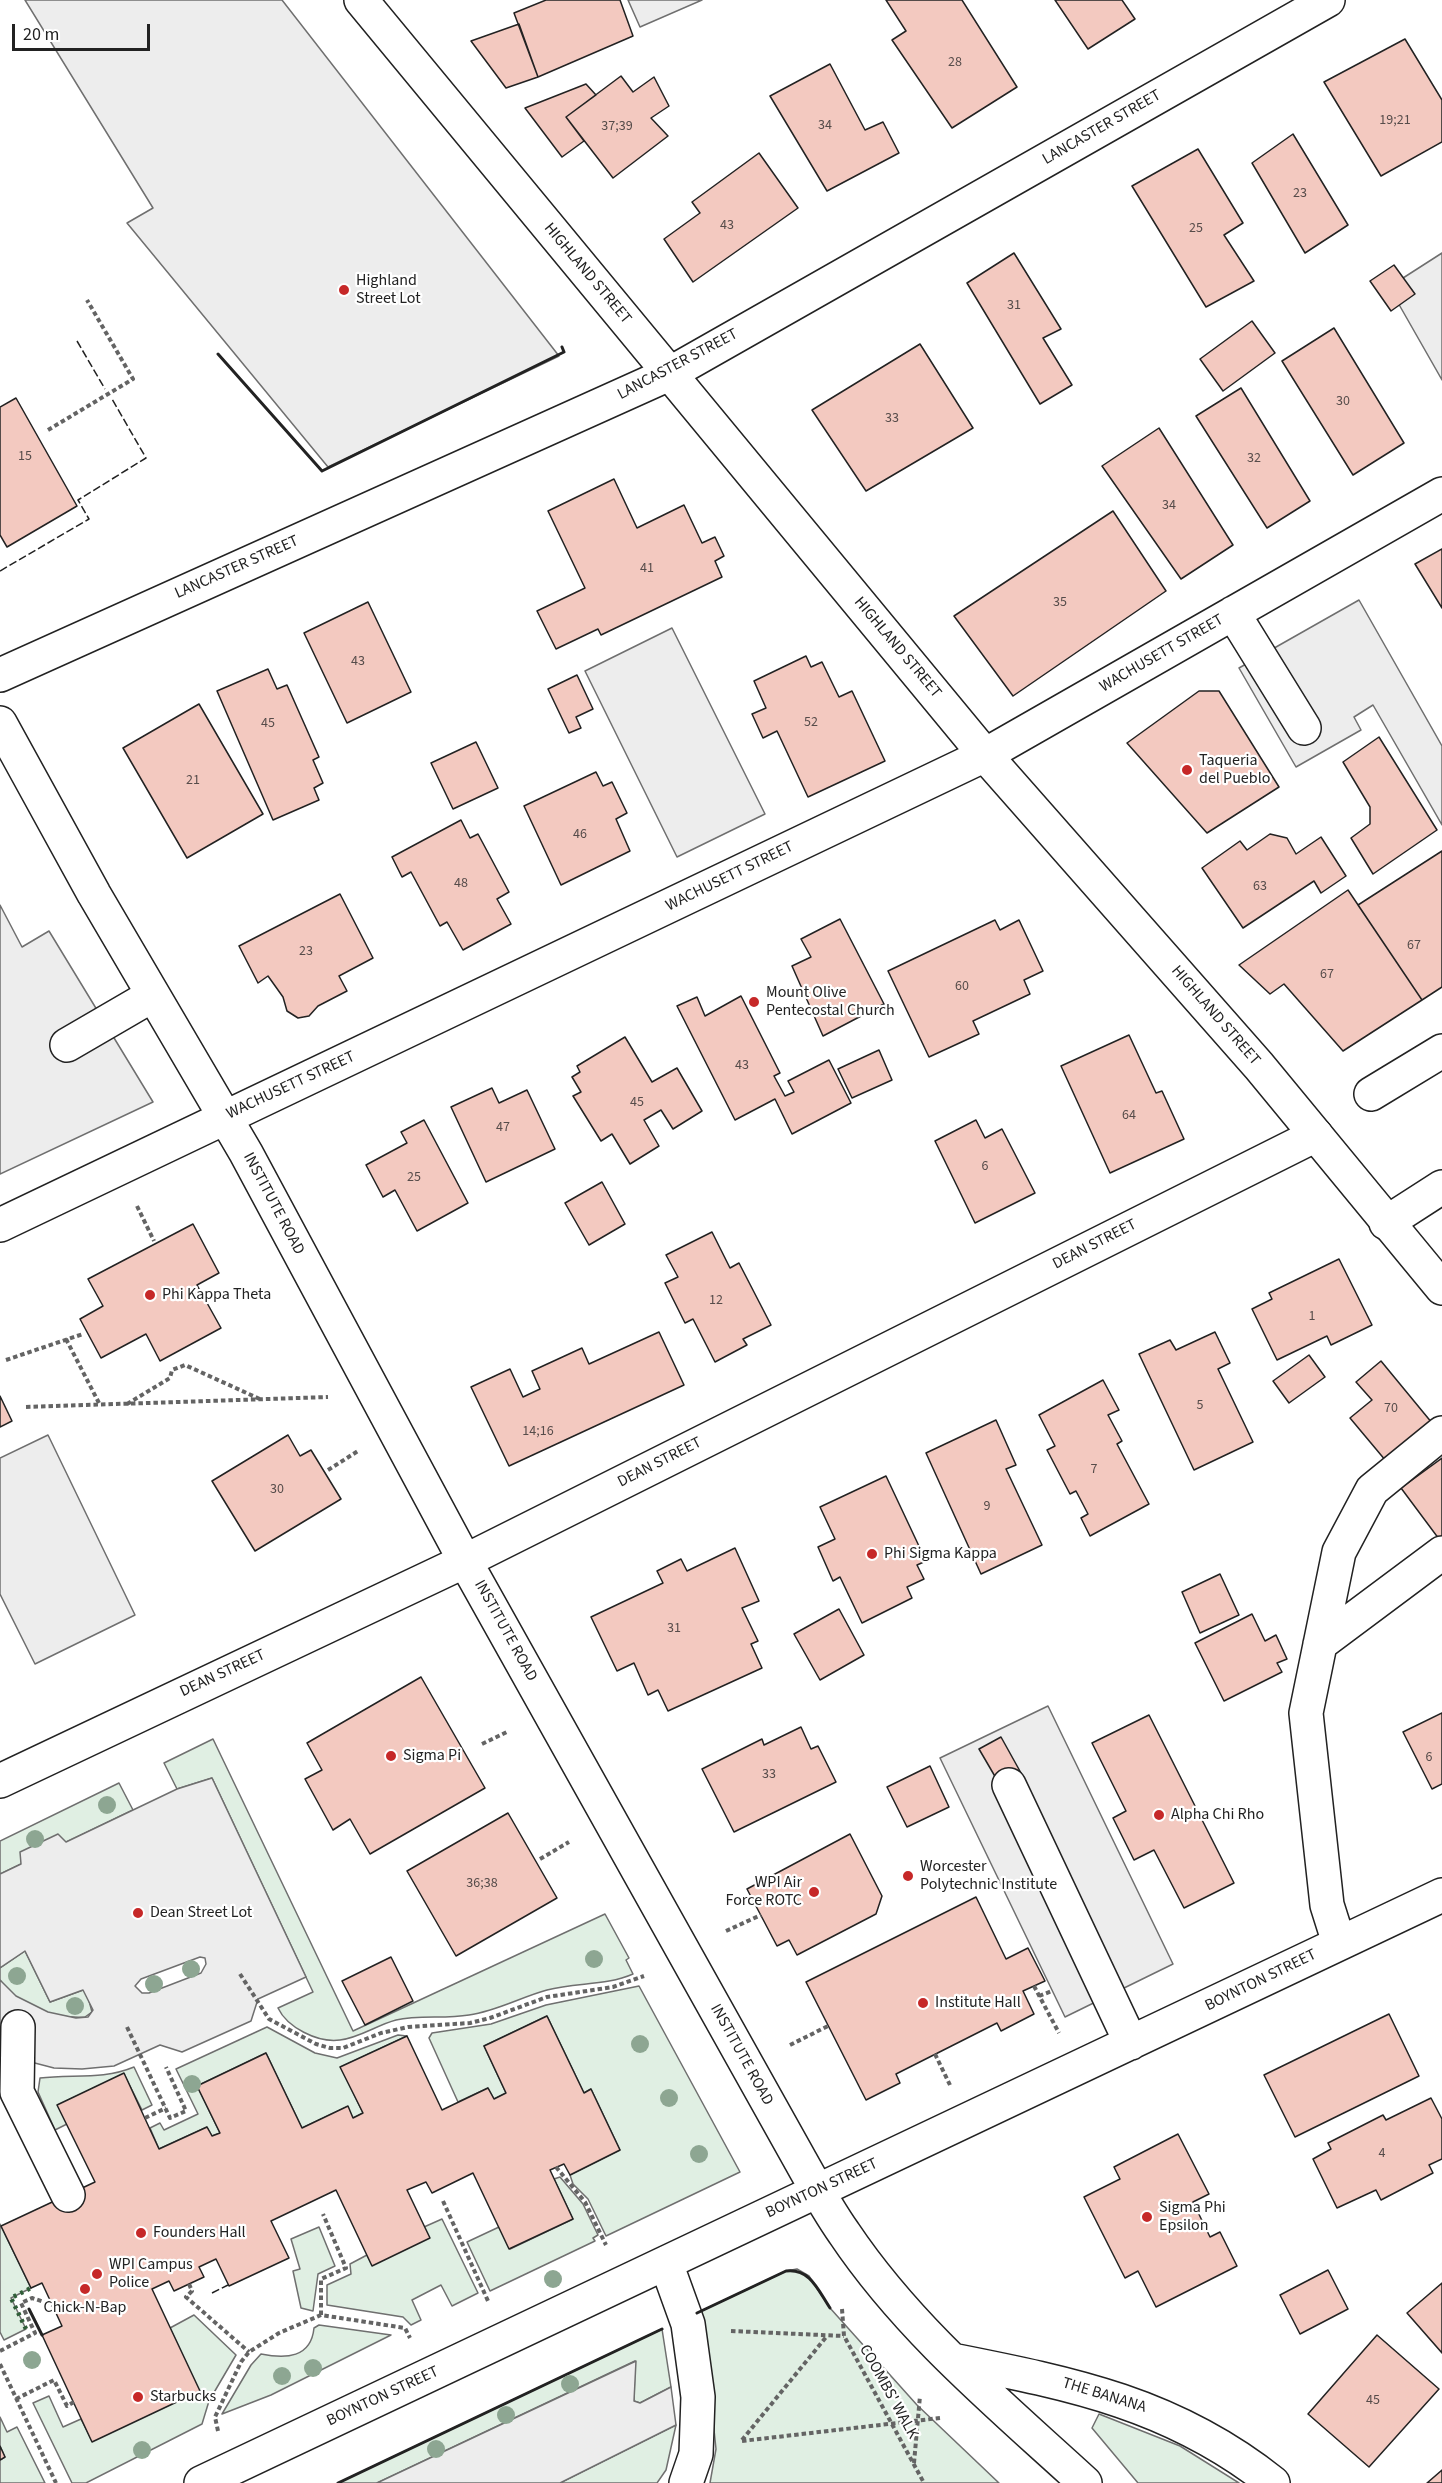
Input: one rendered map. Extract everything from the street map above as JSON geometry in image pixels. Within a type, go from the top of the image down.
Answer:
[{"type":"main road","name":"HIGHLAND STREET","points":[[361,0],[985,755],[1316,1134],[1386,1223],[1442,1288]]},
{"type":"main road","name":"LANCASTER STREET","points":[[0,675],[669,374],[1328,0]]},
{"type":"main road","name":"WACHUSETT STREET","points":[[0,1225],[985,755],[1442,494]]},
{"type":"main road","points":[[1233,613],[1304,728]]},
{"type":"main road","name":"INSTITUTE ROAD","points":[[0,723],[94,894],[225,1117],[465,1561],[844,2234],[872,2270],[952,2360],[1013,2420],[1084,2483]]},
{"type":"main road","points":[[67,1045],[153,995]]},
{"type":"main road","points":[[1371,1094],[1442,1051]]},
{"type":"main road","name":"DEAN STREET","points":[[0,1781],[465,1561],[1316,1134]]},
{"type":"main road","points":[[1386,1223],[1442,1187]]},
{"type":"main road","points":[[1339,1943],[1327,1905],[1306,1713],[1339,1552],[1372,1490],[1442,1433]]},
{"type":"main road","points":[[1320,1644],[1442,1553]]},
{"type":"main road","points":[[1009,1785],[1131,2043]]},
{"type":"main road","name":"BOYNTON STREET","points":[[201,2483],[1442,1895]]},
{"type":"main road","points":[[18,2027],[17,2092],[68,2195]]},
{"type":"main road","points":[[666,2263],[688,2324],[698,2397],[696,2454],[686,2483]]},
{"type":"main road","name":"THE BANANA","points":[[952,2360],[1037,2377],[1141,2406],[1226,2448],[1273,2483]]},
{"type":"path","points":[[48,430],[133,379],[87,300]]},
{"type":"path","points":[[136,1205],[154,1241]]},
{"type":"path","points":[[6,1360],[83,1334]]},
{"type":"path","points":[[66,1339],[100,1405]]},
{"type":"path","points":[[125,1405],[170,1378],[172,1370],[185,1365],[263,1400]]},
{"type":"path","points":[[26,1407],[328,1397]]},
{"type":"path","points":[[328,1470],[358,1451]]},
{"type":"path","points":[[482,1744],[509,1731]]},
{"type":"path","points":[[540,1859],[569,1842]]},
{"type":"path","points":[[726,1931],[761,1915]]},
{"type":"path","points":[[240,1974],[269,2019],[316,2044],[330,2048],[343,2048],[381,2033],[408,2026],[470,2022],[490,2018],[547,1997],[613,1987],[644,1976]]},
{"type":"path","points":[[1034,1986],[1059,2034]]},
{"type":"path","points":[[1039,1996],[1052,1990]]},
{"type":"path","points":[[790,2045],[828,2026]]},
{"type":"path","points":[[127,2028],[170,2118],[186,2110],[166,2067]]},
{"type":"path","points":[[935,2054],[951,2085]]},
{"type":"path","points":[[145,2118],[166,2108]]},
{"type":"path","points":[[556,2167],[585,2202],[608,2249]]},
{"type":"path","points":[[443,2201],[489,2305]]},
{"type":"path","points":[[321,2315],[321,2279],[346,2268],[322,2214]]},
{"type":"path","points":[[189,2284],[192,2291],[186,2297],[249,2352]]},
{"type":"path","points":[[0,2351],[34,2333],[21,2303],[32,2298],[53,2305]]},
{"type":"path","name":"COOMBS' WALK","points":[[842,2309],[844,2336],[924,2483]]},
{"type":"path","points":[[219,2433],[215,2417],[249,2352],[279,2332],[321,2315],[405,2328],[411,2342]]},
{"type":"path","points":[[725,2331],[844,2336]]},
{"type":"path","points":[[736,2448],[827,2336]]},
{"type":"path","points":[[0,2364],[56,2483]]},
{"type":"path","points":[[16,2399],[54,2380],[67,2406],[74,2402]]},
{"type":"path","points":[[914,2464],[920,2396]]},
{"type":"path","points":[[742,2441],[940,2418]]},
{"type":"green space","points":[[213,1739],[353,2031],[605,1914],[629,1958],[626,1960],[633,1974],[602,1982],[547,1990],[479,2013],[396,2020],[347,2039],[322,2039],[304,2032],[288,2021],[278,2008],[313,1992],[212,1778],[177,1789],[164,1763]]},
{"type":"green space","points":[[119,1783],[133,1810],[0,1874],[0,1841]]},
{"type":"green space","points":[[25,1951],[50,2002],[83,1990],[87,1993],[92,2012],[85,2017],[49,2013],[26,2004],[7,1989],[0,1980],[0,1968]]},
{"type":"green space","points":[[639,1986],[740,2172],[606,2236],[588,2199],[573,2184],[570,2175],[620,2150],[591,2089],[584,2093],[547,2016],[484,2046],[506,2093],[494,2099],[488,2088],[458,2102],[429,2038],[432,2033],[491,2024],[546,2005]]},
{"type":"green space","points":[[267,2027],[315,2053],[337,2058],[398,2035],[407,2036],[341,2067],[363,2113],[353,2118],[347,2107],[302,2128],[266,2053],[197,2086],[220,2133],[212,2136],[207,2127],[159,2149],[150,2128],[160,2123],[164,2130],[198,2114],[176,2069]]},
{"type":"green space","points":[[134,2067],[152,2105],[142,2110],[124,2074],[58,2105],[67,2124],[55,2130],[38,2092],[40,2078],[111,2074]]},
{"type":"green space","points":[[560,2177],[583,2204],[598,2235],[593,2238],[595,2241],[490,2291],[467,2242],[499,2227],[510,2249],[573,2219],[554,2179]]},
{"type":"green space","points":[[442,2219],[478,2293],[452,2306],[441,2285],[412,2300],[421,2320],[411,2325],[403,2317],[327,2305],[327,2285],[351,2274],[350,2264],[367,2255],[372,2265],[424,2227]]},
{"type":"green space","points":[[0,2224],[31,2288],[11,2298],[26,2329],[4,2340],[0,2332]]},
{"type":"green space","points":[[319,2227],[335,2266],[318,2274],[313,2311],[301,2308],[293,2271],[300,2269],[291,2239]]},
{"type":"green space","points":[[797,2269],[809,2276],[830,2308],[917,2405],[999,2483],[710,2483],[716,2449],[704,2334],[697,2313],[786,2271]]},
{"type":"green space","points":[[194,2315],[236,2355],[209,2401],[202,2424],[86,2483],[72,2483],[33,2403],[49,2396],[63,2427],[81,2419],[92,2441],[199,2391],[170,2328]]},
{"type":"green space","points":[[319,2325],[391,2335],[271,2395],[222,2414],[251,2365],[261,2354],[288,2356],[303,2351],[312,2338],[314,2328]]},
{"type":"green space","points":[[662,2329],[671,2387],[640,2403],[634,2401],[635,2361],[377,2483],[338,2483]]},
{"type":"green space","points":[[1099,2414],[1180,2446],[1239,2483],[1138,2483],[1092,2428]]},
{"type":"green space","points":[[0,2417],[7,2432],[17,2427],[45,2483],[0,2483],[0,2460],[5,2457],[0,2446]]},
{"type":"green space","points":[[676,2425],[666,2470],[657,2483],[560,2483]]},
{"type":"shaded area","name":"Highland Street Lot","points":[[25,0],[282,0],[559,356],[328,467],[127,223],[153,208]]},
{"type":"shaded area","points":[[628,0],[702,0],[640,27]]},
{"type":"shaded area","points":[[1442,253],[1442,380],[1389,287]]},
{"type":"shaded area","points":[[1359,600],[1442,746],[1442,825],[1373,705],[1354,717],[1361,730],[1296,767],[1239,668]]},
{"type":"shaded area","points":[[672,628],[765,814],[677,857],[585,671]]},
{"type":"shaded area","points":[[0,905],[22,947],[49,931],[153,1102],[0,1174]]},
{"type":"shaded area","points":[[48,1435],[135,1615],[35,1664],[0,1594],[0,1458]]},
{"type":"shaded area","points":[[1048,1706],[1173,1964],[1065,2017],[940,1758]]},
{"type":"shaded area","name":"Dean Street Lot","points":[[212,1778],[306,1977],[258,1999],[251,2021],[182,2052],[160,2045],[114,2066],[82,2069],[54,2068],[0,2054],[0,1980],[16,1996],[48,2012],[76,2018],[88,2017],[93,2010],[83,1990],[50,2002],[25,1951],[0,1968],[0,1874],[21,1864],[20,1852],[58,1834],[66,1842],[177,1789]],"holes":[[[200,1957],[205,1958],[206,1964],[201,1973],[149,1993],[142,1993],[135,1986],[141,1979]]]},
{"type":"shaded area","points":[[636,2361],[634,2401],[640,2403],[671,2387],[676,2425],[560,2483],[377,2483]]},
{"type":"building","points":[[546,0],[620,0],[633,36],[538,77],[514,13]]},
{"type":"building","points":[[886,0],[962,0],[1017,87],[952,128],[892,40],[906,31]]},
{"type":"building","points":[[1055,0],[1122,0],[1135,19],[1088,49]]},
{"type":"building","points":[[519,24],[538,77],[506,88],[471,41]]},
{"type":"building","points":[[1405,39],[1442,100],[1442,142],[1381,176],[1324,82]]},
{"type":"building","points":[[830,64],[865,130],[883,122],[899,153],[827,191],[770,96]]},
{"type":"building","points":[[621,76],[633,92],[654,77],[669,106],[651,118],[668,136],[613,178],[566,117]]},
{"type":"building","points":[[586,84],[596,95],[566,117],[584,141],[562,157],[525,108]]},
{"type":"building","points":[[1293,134],[1348,225],[1305,253],[1252,163]]},
{"type":"building","points":[[1198,149],[1243,223],[1224,235],[1254,281],[1206,307],[1132,186]]},
{"type":"building","points":[[759,153],[798,208],[693,282],[664,239],[700,213],[692,202]]},
{"type":"building","points":[[1014,253],[1061,329],[1043,338],[1072,385],[1040,404],[967,283]]},
{"type":"building","points":[[1394,265],[1415,294],[1391,311],[1370,281]]},
{"type":"building","points":[[1252,321],[1275,353],[1223,391],[1200,359]]},
{"type":"building","points":[[1334,328],[1404,443],[1353,475],[1282,361]]},
{"type":"building","points":[[920,344],[973,428],[866,491],[812,410]]},
{"type":"building","points":[[1241,388],[1310,501],[1267,528],[1196,416]]},
{"type":"building","points":[[16,398],[77,506],[7,547],[0,535],[0,407]]},
{"type":"building","points":[[1159,428],[1233,545],[1181,579],[1102,466]]},
{"type":"building","points":[[614,479],[637,528],[684,505],[702,543],[715,537],[724,556],[715,561],[722,577],[601,635],[598,629],[556,649],[537,611],[585,588],[548,511]]},
{"type":"building","points":[[1113,511],[1166,591],[1013,696],[954,616]]},
{"type":"building","points":[[1442,549],[1442,608],[1415,564]]},
{"type":"building","points":[[368,602],[411,692],[347,723],[304,633]]},
{"type":"building","points":[[806,656],[811,667],[822,662],[839,697],[852,691],[885,761],[808,797],[777,731],[763,738],[752,714],[766,708],[754,681]]},
{"type":"building","points":[[268,669],[277,689],[287,685],[319,757],[313,760],[323,783],[314,788],[319,800],[273,820],[217,691]]},
{"type":"building","points":[[577,675],[593,709],[576,717],[581,728],[569,733],[548,689]]},
{"type":"building","points":[[1199,691],[1219,691],[1279,787],[1207,833],[1127,743]]},
{"type":"building","points":[[199,704],[263,814],[187,858],[123,748]]},
{"type":"building","points":[[1379,737],[1437,830],[1373,874],[1351,838],[1370,824],[1370,807],[1343,762]]},
{"type":"building","points":[[476,742],[498,788],[453,809],[431,763]]},
{"type":"building","points":[[596,772],[603,786],[612,782],[627,813],[616,819],[630,851],[561,885],[524,806]]},
{"type":"building","points":[[461,820],[470,838],[478,834],[509,892],[497,899],[511,924],[463,950],[447,922],[440,926],[411,872],[402,877],[392,857]]},
{"type":"building","points":[[1270,834],[1287,838],[1296,854],[1321,837],[1346,876],[1321,893],[1314,881],[1243,928],[1202,868],[1240,841],[1247,850]]},
{"type":"building","points":[[1442,851],[1442,987],[1422,1000],[1358,905]]},
{"type":"building","points":[[1348,890],[1422,1000],[1343,1051],[1284,984],[1270,994],[1239,965]]},
{"type":"building","points":[[340,894],[373,958],[339,976],[347,991],[318,1006],[309,1016],[298,1018],[287,1011],[283,997],[268,976],[258,983],[239,946]]},
{"type":"building","points":[[840,919],[884,1004],[823,1036],[792,966],[811,957],[801,939]]},
{"type":"building","points":[[995,920],[1000,930],[1019,920],[1043,971],[1024,980],[1030,994],[973,1021],[979,1034],[929,1057],[888,971]]},
{"type":"building","points":[[741,996],[780,1073],[774,1076],[785,1096],[794,1092],[788,1081],[829,1060],[851,1103],[792,1134],[775,1099],[735,1120],[677,1006],[697,997],[705,1016]]},
{"type":"building","points":[[1129,1035],[1156,1093],[1162,1091],[1184,1139],[1110,1173],[1061,1066]]},
{"type":"building","points":[[625,1037],[652,1082],[677,1068],[702,1111],[673,1129],[661,1110],[644,1120],[659,1146],[630,1164],[612,1134],[601,1141],[573,1096],[581,1092],[572,1077],[580,1072],[577,1066]]},
{"type":"building","points":[[879,1050],[892,1080],[852,1098],[838,1069]]},
{"type":"building","points":[[492,1088],[499,1103],[527,1090],[555,1149],[486,1182],[451,1107]]},
{"type":"building","points":[[424,1120],[468,1203],[417,1231],[395,1190],[383,1197],[366,1165],[407,1143],[401,1132]]},
{"type":"building","points":[[976,1120],[985,1138],[1002,1129],[1035,1193],[975,1223],[935,1141]]},
{"type":"building","points":[[602,1182],[625,1224],[589,1245],[565,1203]]},
{"type":"building","name":"Phi Kappa Theta","points":[[193,1224],[219,1273],[197,1285],[221,1328],[160,1361],[146,1334],[101,1358],[80,1319],[103,1306],[88,1279]]},
{"type":"building","points":[[712,1232],[730,1268],[739,1263],[771,1325],[743,1339],[747,1345],[715,1362],[693,1319],[685,1323],[665,1283],[678,1277],[666,1255]]},
{"type":"building","points":[[1339,1259],[1372,1325],[1331,1345],[1327,1336],[1277,1360],[1252,1309],[1272,1299],[1269,1293]]},
{"type":"building","points":[[659,1332],[684,1385],[509,1466],[471,1387],[510,1369],[523,1397],[540,1389],[532,1371],[582,1348],[589,1364]]},
{"type":"building","points":[[1215,1332],[1230,1363],[1218,1369],[1253,1442],[1194,1470],[1139,1354],[1170,1340],[1176,1350]]},
{"type":"building","points":[[1309,1355],[1325,1377],[1289,1403],[1273,1381]]},
{"type":"building","points":[[1381,1361],[1437,1429],[1391,1467],[1350,1418],[1372,1400],[1356,1382]]},
{"type":"building","points":[[1103,1380],[1119,1410],[1108,1415],[1122,1441],[1117,1444],[1149,1504],[1090,1536],[1081,1518],[1088,1514],[1076,1491],[1070,1494],[1047,1450],[1055,1446],[1039,1415]]},
{"type":"building","points":[[0,1396],[12,1421],[0,1427]]},
{"type":"building","points":[[996,1420],[1016,1465],[1006,1469],[1042,1545],[981,1574],[926,1453]]},
{"type":"building","points":[[288,1435],[300,1456],[311,1450],[341,1499],[255,1551],[212,1481]]},
{"type":"building","points":[[1442,1458],[1442,1543],[1401,1488]]},
{"type":"building","name":"Phi Sigma Kappa","points":[[886,1476],[926,1561],[917,1565],[924,1579],[907,1587],[912,1598],[862,1623],[840,1577],[833,1581],[818,1547],[835,1539],[820,1507]]},
{"type":"building","points":[[735,1548],[759,1601],[742,1608],[758,1641],[751,1644],[762,1668],[668,1711],[658,1690],[648,1695],[634,1663],[617,1671],[591,1617],[663,1583],[657,1571],[681,1559],[687,1571]]},
{"type":"building","points":[[1220,1574],[1239,1615],[1200,1633],[1182,1592]]},
{"type":"building","points":[[839,1609],[864,1655],[820,1680],[794,1634]]},
{"type":"building","points":[[1252,1614],[1265,1641],[1276,1635],[1287,1659],[1277,1663],[1282,1672],[1224,1701],[1195,1643]]},
{"type":"building","name":"Sigma Pi","points":[[421,1677],[485,1788],[370,1854],[350,1819],[333,1830],[305,1779],[322,1770],[307,1743]]},
{"type":"building","points":[[1442,1713],[1442,1784],[1432,1789],[1403,1732]]},
{"type":"building","name":"Alpha Chi Rho","points":[[1149,1715],[1234,1883],[1184,1908],[1154,1850],[1134,1860],[1113,1818],[1126,1811],[1092,1743]]},
{"type":"building","points":[[801,1727],[811,1749],[818,1746],[836,1782],[734,1832],[702,1769],[762,1739],[764,1745]]},
{"type":"building","points":[[1001,1737],[1021,1773],[1000,1785],[979,1749]]},
{"type":"building","points":[[930,1766],[949,1807],[907,1827],[887,1787]]},
{"type":"building","points":[[508,1813],[557,1898],[456,1956],[407,1871]]},
{"type":"building","name":"WPI Air Force ROTC","points":[[850,1834],[882,1896],[876,1914],[797,1955],[789,1940],[777,1946],[747,1889]]},
{"type":"building","name":"Institute Hall","points":[[976,1897],[1006,1959],[1028,1948],[1045,1981],[1023,1991],[1034,2014],[1001,2031],[997,2023],[896,2074],[900,2083],[866,2100],[806,1982]]},
{"type":"building","points":[[391,1957],[413,2001],[365,2025],[342,1981]]},
{"type":"building","points":[[1389,2014],[1419,2076],[1295,2137],[1264,2075]]},
{"type":"building","name":"Founders Hall","points":[[547,2016],[584,2093],[591,2089],[620,2150],[570,2175],[564,2164],[550,2170],[573,2219],[509,2249],[473,2173],[432,2193],[426,2182],[407,2190],[430,2238],[372,2266],[336,2190],[271,2221],[289,2258],[229,2286],[216,2259],[199,2267],[204,2277],[174,2291],[169,2281],[152,2289],[200,2391],[92,2442],[42,2335],[62,2326],[42,2283],[31,2288],[1,2226],[95,2182],[57,2105],[124,2073],[159,2149],[207,2127],[212,2136],[220,2133],[197,2086],[266,2053],[302,2128],[348,2106],[353,2118],[363,2113],[340,2067],[407,2036],[442,2110],[488,2088],[494,2099],[506,2093],[484,2046]]},
{"type":"building","points":[[1431,2098],[1442,2119],[1442,2159],[1429,2165],[1433,2173],[1381,2200],[1376,2190],[1337,2208],[1313,2159],[1331,2149],[1328,2143],[1383,2115],[1386,2120]]},
{"type":"building","name":"Sigma Phi Epsilon","points":[[1178,2134],[1209,2194],[1193,2202],[1210,2237],[1220,2232],[1237,2266],[1156,2307],[1138,2271],[1125,2278],[1084,2197],[1120,2179],[1114,2167]]},
{"type":"building","points":[[1328,2270],[1348,2309],[1300,2334],[1280,2295]]},
{"type":"building","points":[[1442,2283],[1442,2353],[1407,2313]]},
{"type":"building","points":[[1377,2335],[1439,2389],[1369,2467],[1308,2414]]},
{"type":"building","points":[[0,2446],[5,2457],[0,2460]]},
{"type":"building","points":[[1442,2470],[1442,2483],[1427,2483]]},
{"type":"hedge","points":[[26,2329],[11,2298],[31,2288]]},
{"type":"fence","points":[[77,341],[105,389]]},
{"type":"fence","points":[[0,571],[89,519],[78,500],[146,458],[112,399]]},
{"type":"fence","points":[[212,2293],[228,2285]]},
{"type":"wall","points":[[218,354],[322,471],[564,352],[562,347]]},
{"type":"wall","points":[[697,2313],[786,2271],[794,2271],[807,2277],[830,2308]]},
{"type":"wall","points":[[29,2309],[42,2335]]},
{"type":"wall","points":[[338,2483],[662,2329]]},
{"type":"place","name":"Highland Street Lot","points":[[344,290]]},
{"type":"place","name":"Taqueria del Pueblo","points":[[1187,770]]},
{"type":"place","name":"Mount Olive Pentecostal Church","points":[[754,1002]]},
{"type":"place","name":"Phi Kappa Theta","points":[[150,1295]]},
{"type":"place","name":"Phi Sigma Kappa","points":[[872,1554]]},
{"type":"place","name":"Sigma Pi","points":[[391,1756]]},
{"type":"place","name":"Alpha Chi Rho","points":[[1159,1815]]},
{"type":"place","name":"Worcester Polytechnic Institute","points":[[908,1876]]},
{"type":"place","name":"WPI Air Force ROTC","points":[[814,1892]]},
{"type":"place","name":"Dean Street Lot","points":[[138,1913]]},
{"type":"place","name":"Institute Hall","points":[[923,2003]]},
{"type":"place","name":"Sigma Phi Epsilon","points":[[1147,2217]]},
{"type":"place","name":"Founders Hall","points":[[141,2233]]},
{"type":"place","name":"WPI Campus Police","points":[[97,2274]]},
{"type":"place","name":"Chick-N-Bap","points":[[85,2289]]},
{"type":"place","name":"Starbucks","points":[[138,2397]]}]
